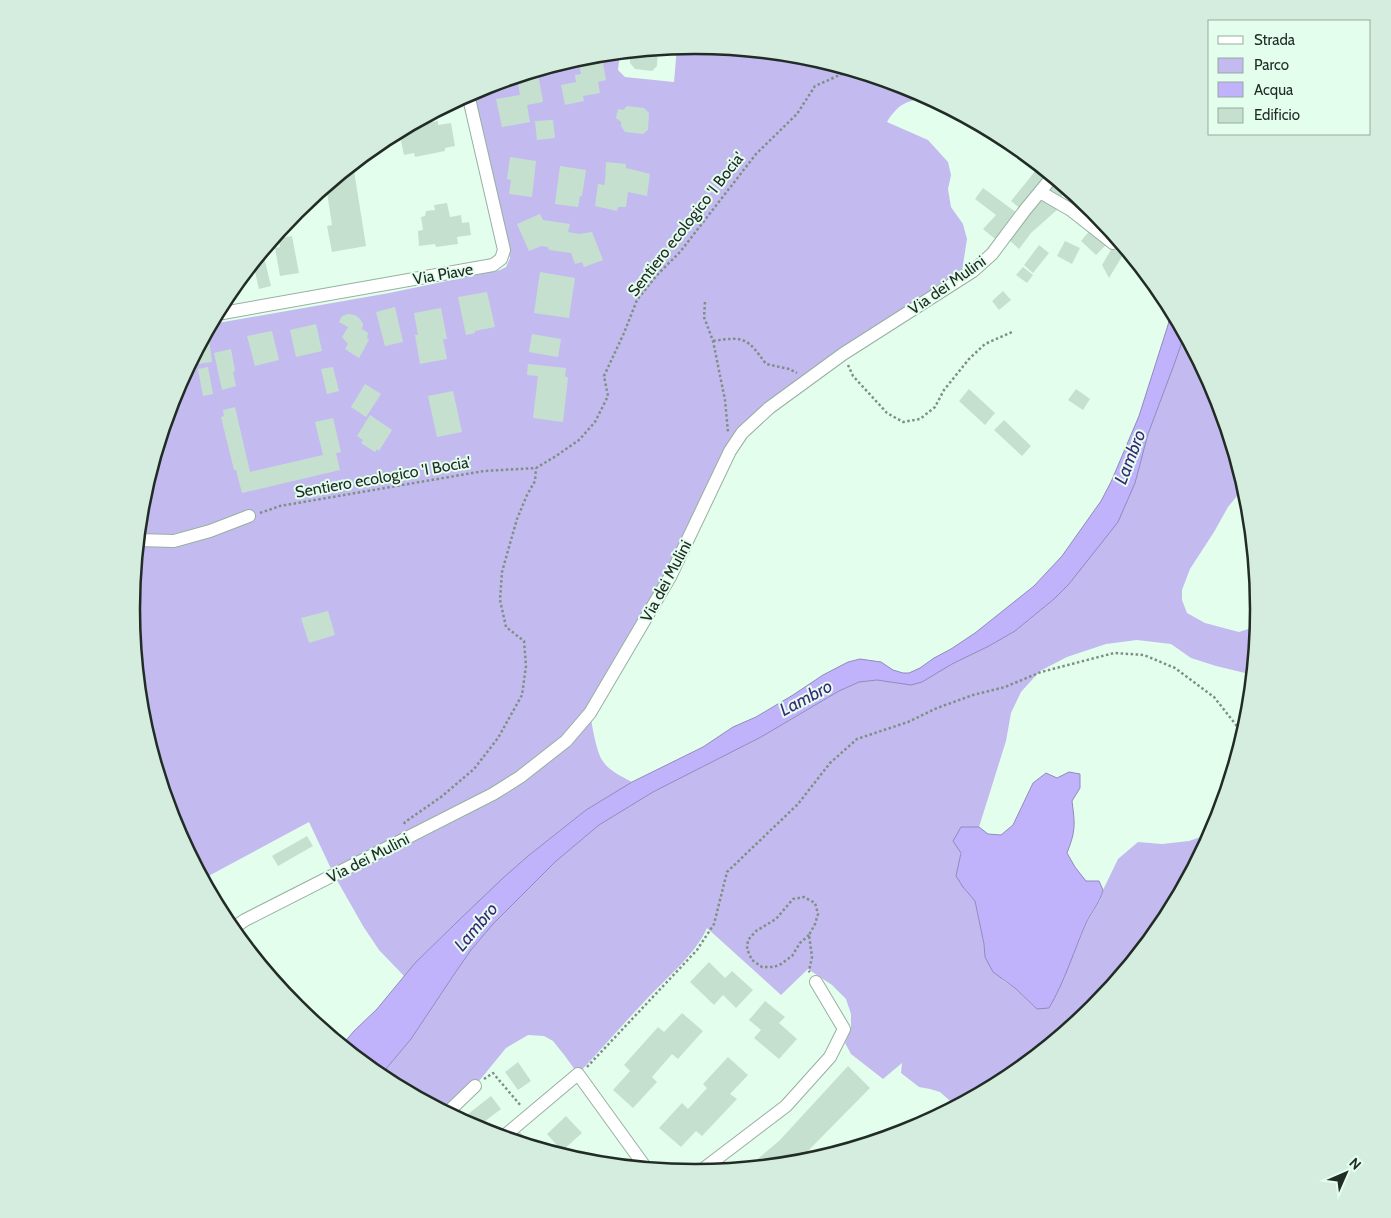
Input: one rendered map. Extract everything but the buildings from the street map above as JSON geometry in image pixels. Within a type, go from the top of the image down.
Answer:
[{"type":"street","name":"Via Piave","points":[[227,312],[493,265],[501,259],[504,250],[470,102]]},
{"type":"street","name":"Via dei Mulini","points":[[239,924],[494,794],[520,777],[566,741],[590,713],[670,577],[730,450],[742,433],[769,408],[843,354],[973,271],[992,254],[1049,181]]},
{"type":"street","points":[[1040,192],[1071,210],[1113,243]]},
{"type":"street","points":[[145,540],[174,541],[210,531],[249,516]]},
{"type":"street","points":[[710,1164],[786,1106],[830,1057],[844,1029],[816,982]]},
{"type":"street","points":[[509,1132],[579,1076],[641,1161]]},
{"type":"street","points":[[452,1108],[475,1086]]},
{"type":"path","name":"Sentiero ecologico 'I Bocia'","points":[[249,516],[280,506],[484,471],[536,468],[579,440],[595,422],[608,396],[604,376],[637,300],[657,275],[680,252],[756,154],[797,114],[815,86],[842,74]]},
{"type":"path","points":[[705,302],[704,318],[713,341],[725,400],[730,450]]},
{"type":"path","points":[[843,354],[853,376],[888,413],[903,422],[920,419],[935,407],[944,390],[969,359],[985,344],[1012,332]]},
{"type":"path","points":[[713,341],[729,338],[744,339],[756,350],[766,364],[789,369],[809,378]]},
{"type":"path","points":[[405,822],[441,797],[474,769],[498,738],[522,695],[526,666],[524,641],[506,627],[500,600],[502,572],[509,546],[523,503],[534,481],[536,468]]},
{"type":"path","points":[[579,1076],[697,950],[714,924],[727,872],[798,804],[830,763],[857,739],[908,722],[937,708],[973,695],[1005,687],[1041,672],[1114,653],[1144,655],[1175,668],[1214,697],[1238,727]]},
{"type":"path","points":[[809,935],[800,943],[792,956],[774,967],[762,967],[752,960],[747,949],[748,940],[756,930],[776,919],[793,899],[804,897],[815,903],[818,914],[809,935],[812,957],[808,971],[816,982]]},
{"type":"path","points":[[475,1086],[493,1073],[529,1115]]},
{"type":"green space","points":[[676,55],[732,55],[804,64],[874,83],[916,100],[909,101],[900,107],[887,122],[928,140],[948,162],[951,175],[948,189],[951,207],[963,224],[967,239],[961,278],[742,433],[700,515],[590,713],[596,744],[602,760],[612,770],[632,782],[586,810],[528,856],[457,922],[404,976],[379,950],[363,926],[334,875],[309,822],[209,876],[198,855],[170,787],[159,753],[151,717],[141,645],[141,573],[144,545],[188,542],[229,518],[173,534],[145,535],[159,465],[183,397],[198,363],[220,323],[389,293],[500,270],[506,267],[510,258],[474,100],[517,83],[552,73],[587,64],[619,60],[618,70],[625,77],[674,82]]},
{"type":"green space","points":[[1182,342],[1208,397],[1221,431],[1232,465],[1238,494],[1228,507],[1190,569],[1182,590],[1182,600],[1187,613],[1205,623],[1239,632],[1248,629],[1251,624],[1247,673],[1191,658],[1171,644],[1137,640],[1106,644],[1067,657],[1040,671],[1021,692],[1011,713],[1006,741],[979,827],[961,827],[960,857],[963,887],[975,901],[985,957],[1004,981],[1015,988],[1037,1009],[1059,988],[1087,922],[1100,900],[1118,859],[1138,842],[1162,844],[1189,841],[1201,837],[1176,887],[1136,947],[1088,1002],[1062,1026],[1034,1050],[1004,1071],[951,1102],[940,1092],[919,1087],[901,1073],[902,1063],[883,1079],[851,1054],[845,1043],[851,1029],[851,1014],[846,999],[832,985],[808,969],[781,995],[707,928],[688,957],[636,1010],[578,1074],[553,1041],[544,1036],[528,1035],[506,1048],[475,1086],[452,1108],[385,1070],[411,1039],[471,950],[493,924],[555,862],[599,825],[653,792],[761,737],[839,691],[859,682],[889,681],[952,664],[1015,631],[1054,599],[1069,584],[1090,556],[1135,483],[1148,434]]},
{"type":"water","name":"Lambro","points":[[1169,320],[1182,342],[1148,434],[1135,483],[1118,522],[1069,584],[1054,599],[1015,631],[922,682],[911,685],[877,680],[859,682],[839,691],[761,737],[653,792],[599,825],[555,862],[493,924],[471,950],[411,1039],[385,1070],[346,1040],[377,1009],[415,963],[457,922],[528,856],[586,810],[632,782],[703,747],[733,727],[756,717],[823,675],[848,662],[860,659],[881,662],[893,670],[903,673],[909,673],[920,668],[975,633],[1034,586],[1062,556],[1101,501],[1111,482],[1139,416]]},
{"type":"water","points":[[1069,772],[1080,774],[1080,788],[1072,801],[1074,827],[1067,853],[1086,881],[1099,881],[1103,890],[1087,921],[1055,998],[1049,1008],[1037,1009],[1015,988],[993,972],[985,957],[975,901],[956,876],[961,853],[953,841],[961,827],[979,827],[988,834],[1001,835],[1013,825],[1033,783],[1046,773],[1057,778]]}]
